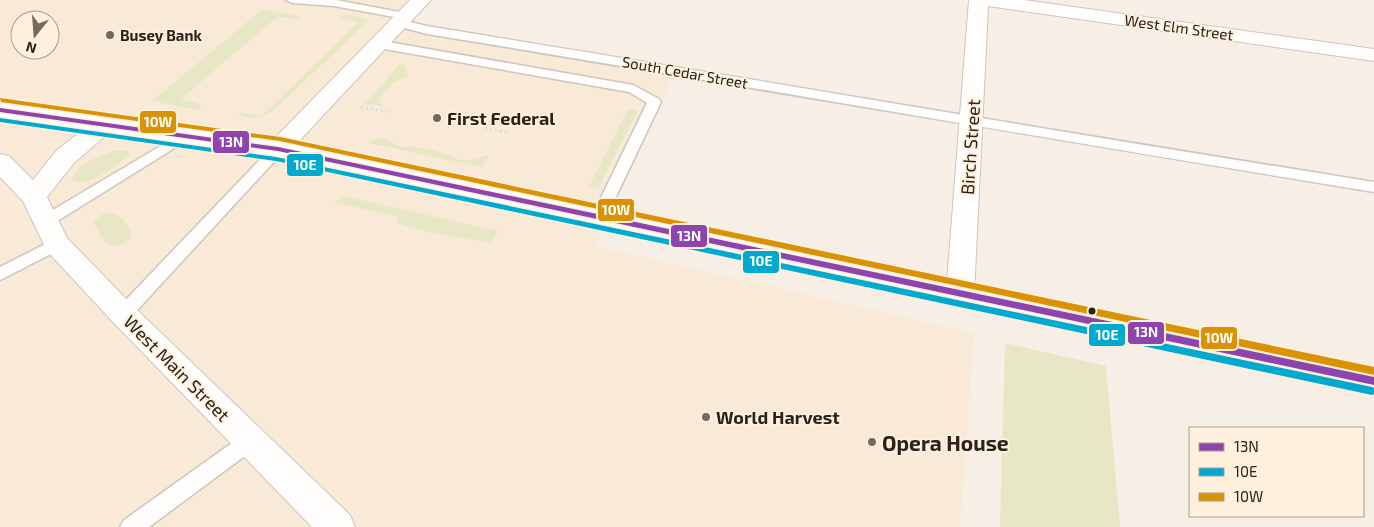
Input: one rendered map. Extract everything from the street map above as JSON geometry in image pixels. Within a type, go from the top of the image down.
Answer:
[{"type":"street","points":[[278,149],[377,44],[395,16],[421,0]]},
{"type":"street","name":"Birch Street","points":[[960,295],[979,0]]},
{"type":"street","name":"West Elm Street","points":[[983,0],[1374,55]]},
{"type":"street","points":[[0,110],[278,149],[960,295],[1374,381]]},
{"type":"street","points":[[46,220],[65,157],[105,124]]},
{"type":"street","name":"West Main Street","points":[[0,162],[123,314],[337,527]]},
{"type":"lane","name":"South Cedar Street","points":[[292,0],[334,3],[395,16],[427,30],[723,78],[972,122],[1374,187]]},
{"type":"lane","points":[[377,44],[633,88],[654,102],[600,218]]},
{"type":"lane","points":[[0,274],[46,220],[184,136]]},
{"type":"lane","points":[[123,314],[278,149]]},
{"type":"lane","points":[[131,527],[250,441]]},
{"type":"path","points":[[356,106],[388,112]]},
{"type":"path","points":[[484,128],[510,133]]},
{"type":"shaded area","points":[[0,0],[421,0],[398,23],[415,30],[673,78],[595,246],[974,333],[960,527],[0,527]]},
{"type":"green space","points":[[263,9],[302,17],[298,19],[277,17],[181,99],[200,104],[201,106],[197,110],[152,101]]},
{"type":"green space","points":[[341,16],[360,17],[368,21],[272,112],[264,116],[255,118],[238,115],[241,112],[261,116],[359,22],[341,18]]},
{"type":"green space","points":[[401,63],[405,66],[408,77],[395,82],[379,98],[383,106],[364,104]]},
{"type":"green space","points":[[628,109],[638,111],[598,188],[589,186]]},
{"type":"green space","points":[[376,138],[384,138],[402,147],[410,146],[436,151],[461,160],[489,155],[482,167],[368,143]]},
{"type":"green space","points":[[115,151],[126,151],[129,154],[115,166],[93,179],[79,183],[73,181],[72,177],[81,167],[97,157]]},
{"type":"green space","points":[[343,196],[498,231],[491,243],[431,233],[396,223],[399,217],[334,202]]},
{"type":"green space","points":[[111,213],[119,216],[125,222],[132,237],[123,244],[111,247],[102,238],[93,221],[103,214]]},
{"type":"green space","points":[[1005,343],[1106,366],[1120,527],[1000,527]]},
{"type":"transit line","name":"10W","points":[[1,100],[280,139],[1374,371]]},
{"type":"transit line","name":"13N","points":[[0,110],[278,149],[1374,381]]},
{"type":"transit line","name":"10E","points":[[0,120],[276,159],[1372,391]]},
{"type":"place","name":"Busey Bank","points":[[110,35]]},
{"type":"place","name":"First Federal","points":[[437,118]]},
{"type":"place","name":"World Harvest","points":[[706,417]]},
{"type":"place","name":"Opera House","points":[[872,442]]}]
